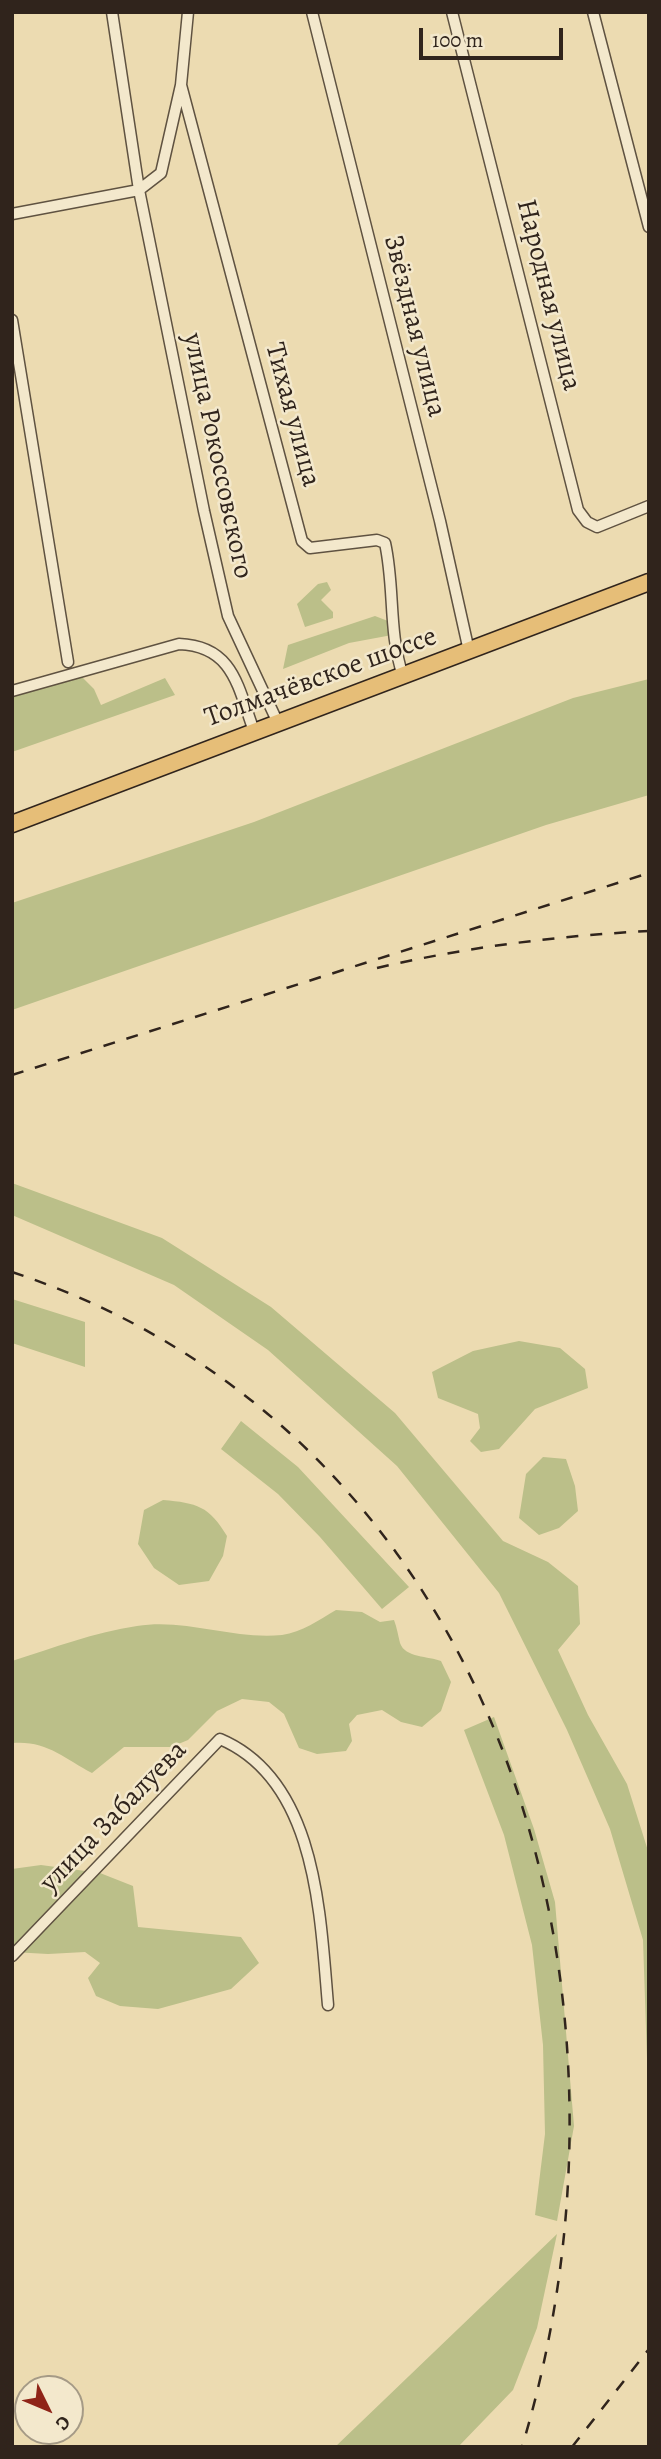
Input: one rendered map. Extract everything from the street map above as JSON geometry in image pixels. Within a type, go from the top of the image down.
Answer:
[{"type":"main road","name":"Толмачёвское шоссе","points":[[12,824],[649,583]]},
{"type":"street","name":"улица Рокоссовского","points":[[112,12],[139,190],[201,498],[228,617],[278,723]]},
{"type":"street","points":[[12,214],[139,190],[161,173],[181,85],[188,12]]},
{"type":"street","name":"Звёздная улица","points":[[312,12],[440,521],[469,651]]},
{"type":"street","name":"Народная улица","points":[[452,12],[578,510],[587,522],[597,527],[649,506]]},
{"type":"street","points":[[593,12],[649,227]]},
{"type":"street","name":"Тихая улица","points":[[181,85],[302,541],[310,548],[377,540],[385,543],[390,567],[390,610],[396,657],[402,677]]},
{"type":"street","points":[[12,320],[68,662]]},
{"type":"street","points":[[12,691],[179,644],[199,645],[220,656],[234,674],[254,731]]},
{"type":"street","name":"улица Забалуева","points":[[12,1956],[219,1739],[241,1748],[267,1769],[288,1802],[304,1842],[321,1934],[328,2005]]},
{"type":"green space","points":[[327,582],[331,590],[321,600],[333,612],[333,618],[305,627],[297,604],[318,584]]},
{"type":"green space","points":[[375,616],[393,623],[392,635],[349,643],[283,669],[288,645]]},
{"type":"green space","points":[[81,676],[94,689],[101,705],[165,678],[175,695],[12,752],[12,697]]},
{"type":"green space","points":[[649,679],[649,795],[546,825],[12,1010],[12,903],[254,822],[573,698]]},
{"type":"green space","points":[[12,1183],[162,1238],[271,1307],[395,1413],[503,1541],[548,1562],[578,1586],[580,1624],[558,1650],[588,1715],[627,1784],[649,1854],[649,2118],[643,1940],[610,1829],[567,1730],[499,1593],[397,1466],[268,1350],[174,1285],[12,1215]]},
{"type":"green space","points":[[12,1299],[85,1322],[85,1367],[12,1343]]},
{"type":"green space","points":[[519,1341],[560,1348],[585,1369],[588,1388],[535,1409],[499,1449],[481,1452],[470,1441],[480,1428],[478,1414],[438,1398],[432,1372],[473,1351]]},
{"type":"green space","points":[[241,1421],[298,1467],[409,1587],[382,1609],[320,1537],[278,1494],[221,1449]]},
{"type":"green space","points":[[543,1457],[566,1459],[575,1486],[578,1511],[559,1528],[539,1535],[519,1518],[526,1474]]},
{"type":"green space","points":[[163,1500],[201,1508],[214,1518],[227,1536],[223,1556],[209,1581],[179,1585],[154,1568],[138,1544],[144,1510]]},
{"type":"green space","points":[[336,1610],[362,1612],[380,1622],[394,1620],[403,1648],[412,1654],[441,1661],[451,1682],[441,1711],[422,1727],[401,1722],[382,1710],[357,1715],[349,1724],[352,1741],[346,1751],[317,1754],[299,1748],[284,1714],[269,1702],[242,1699],[217,1711],[188,1740],[171,1747],[124,1747],[92,1773],[45,1747],[12,1743],[12,1661],[90,1636],[155,1624],[246,1635],[282,1635],[317,1622]]},
{"type":"green space","points":[[494,1717],[534,1829],[555,1902],[574,2126],[557,2221],[535,2215],[545,2134],[543,2045],[532,1945],[504,1835],[464,1730]]},
{"type":"green space","points":[[41,1865],[100,1873],[133,1886],[138,1927],[241,1937],[259,1963],[231,1989],[158,2009],[120,2006],[96,1996],[88,1978],[100,1963],[85,1952],[12,1952],[12,1869]]},
{"type":"green space","points":[[557,2234],[537,2328],[513,2390],[458,2447],[335,2447]]},
{"type":"railway","points":[[12,1075],[649,873]]},
{"type":"railway","points":[[377,968],[512,944],[649,931]]},
{"type":"railway","points":[[12,1272],[179,1349],[316,1458],[423,1592],[501,1746],[550,1914],[569,2091],[560,2270],[522,2447]]},
{"type":"railway","points":[[572,2447],[649,2349]]}]
